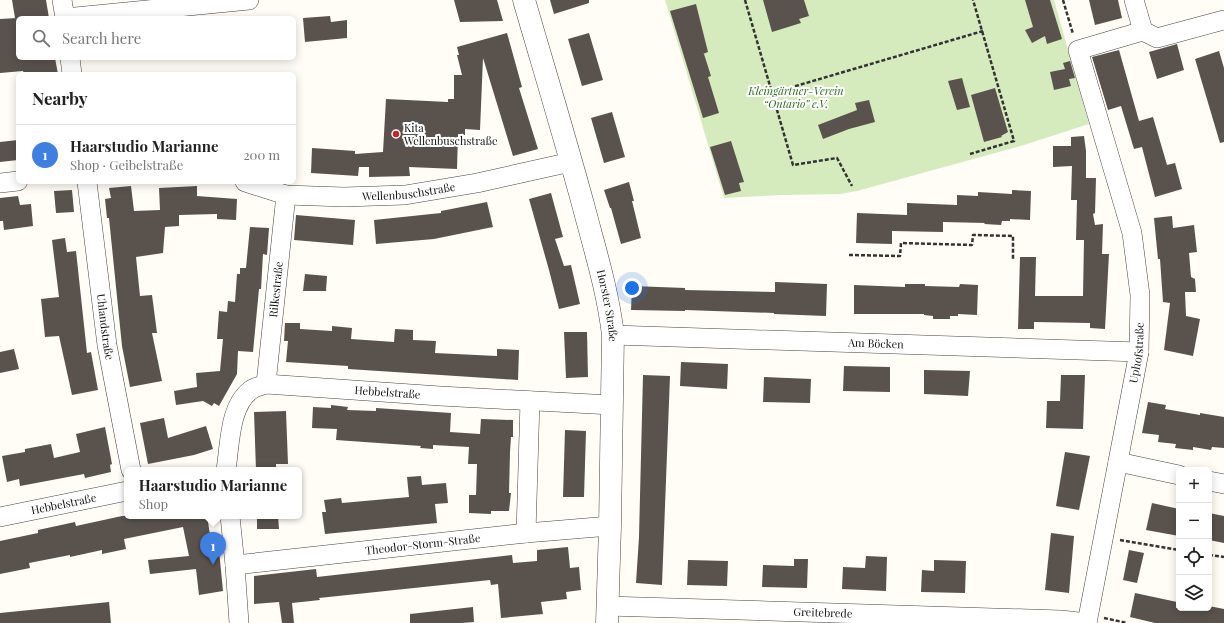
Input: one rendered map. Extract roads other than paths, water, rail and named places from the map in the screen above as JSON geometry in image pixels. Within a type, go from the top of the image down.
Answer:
[{"type":"street","points":[[62,0],[65,16]]},
{"type":"street","points":[[85,16],[249,0]]},
{"type":"street","name":"Horster Straße","points":[[524,0],[605,285],[610,312],[613,335],[607,615]]},
{"type":"street","points":[[1134,0],[1143,31],[1157,38],[1224,20]]},
{"type":"street","name":"Uphofstraße","points":[[1088,620],[1139,352],[1140,295],[1132,232],[1087,85],[1078,50],[1143,31]]},
{"type":"street","points":[[70,60],[72,72]]},
{"type":"street","name":"Wellenbuschstraße","points":[[251,184],[286,195],[344,198],[405,195],[477,183],[571,162]]},
{"type":"street","points":[[0,184],[16,181]]},
{"type":"street","name":"Uhlandstraße","points":[[87,184],[107,345],[130,467]]},
{"type":"street","name":"Rilkestraße","points":[[266,384],[286,195]]},
{"type":"street","name":"Am Böcken","points":[[613,335],[1139,352]]},
{"type":"street","name":"Hebbelstraße","points":[[226,467],[236,408],[243,397],[252,389],[266,384],[612,405]]},
{"type":"street","points":[[526,533],[530,401]]},
{"type":"street","points":[[1118,462],[1176,474]]},
{"type":"street","points":[[1212,482],[1224,484]]},
{"type":"street","name":"Hebbelstraße","points":[[0,517],[124,492]]},
{"type":"street","points":[[230,519],[239,623]]},
{"type":"street","name":"Theodor-Storm-Straße","points":[[235,566],[526,533],[610,526]]},
{"type":"street","name":"Greitebrede","points":[[607,615],[1088,620]]},
{"type":"place","name":"Kita Wellenbuschstraße","points":[[396,134]]},
{"type":"place","name":"Haarstudio Marianne","points":[[213,565]]},
{"type":"park label","name":"Kleingärtner-Verein “Ontario” e.V.","points":[[796,97]]}]
